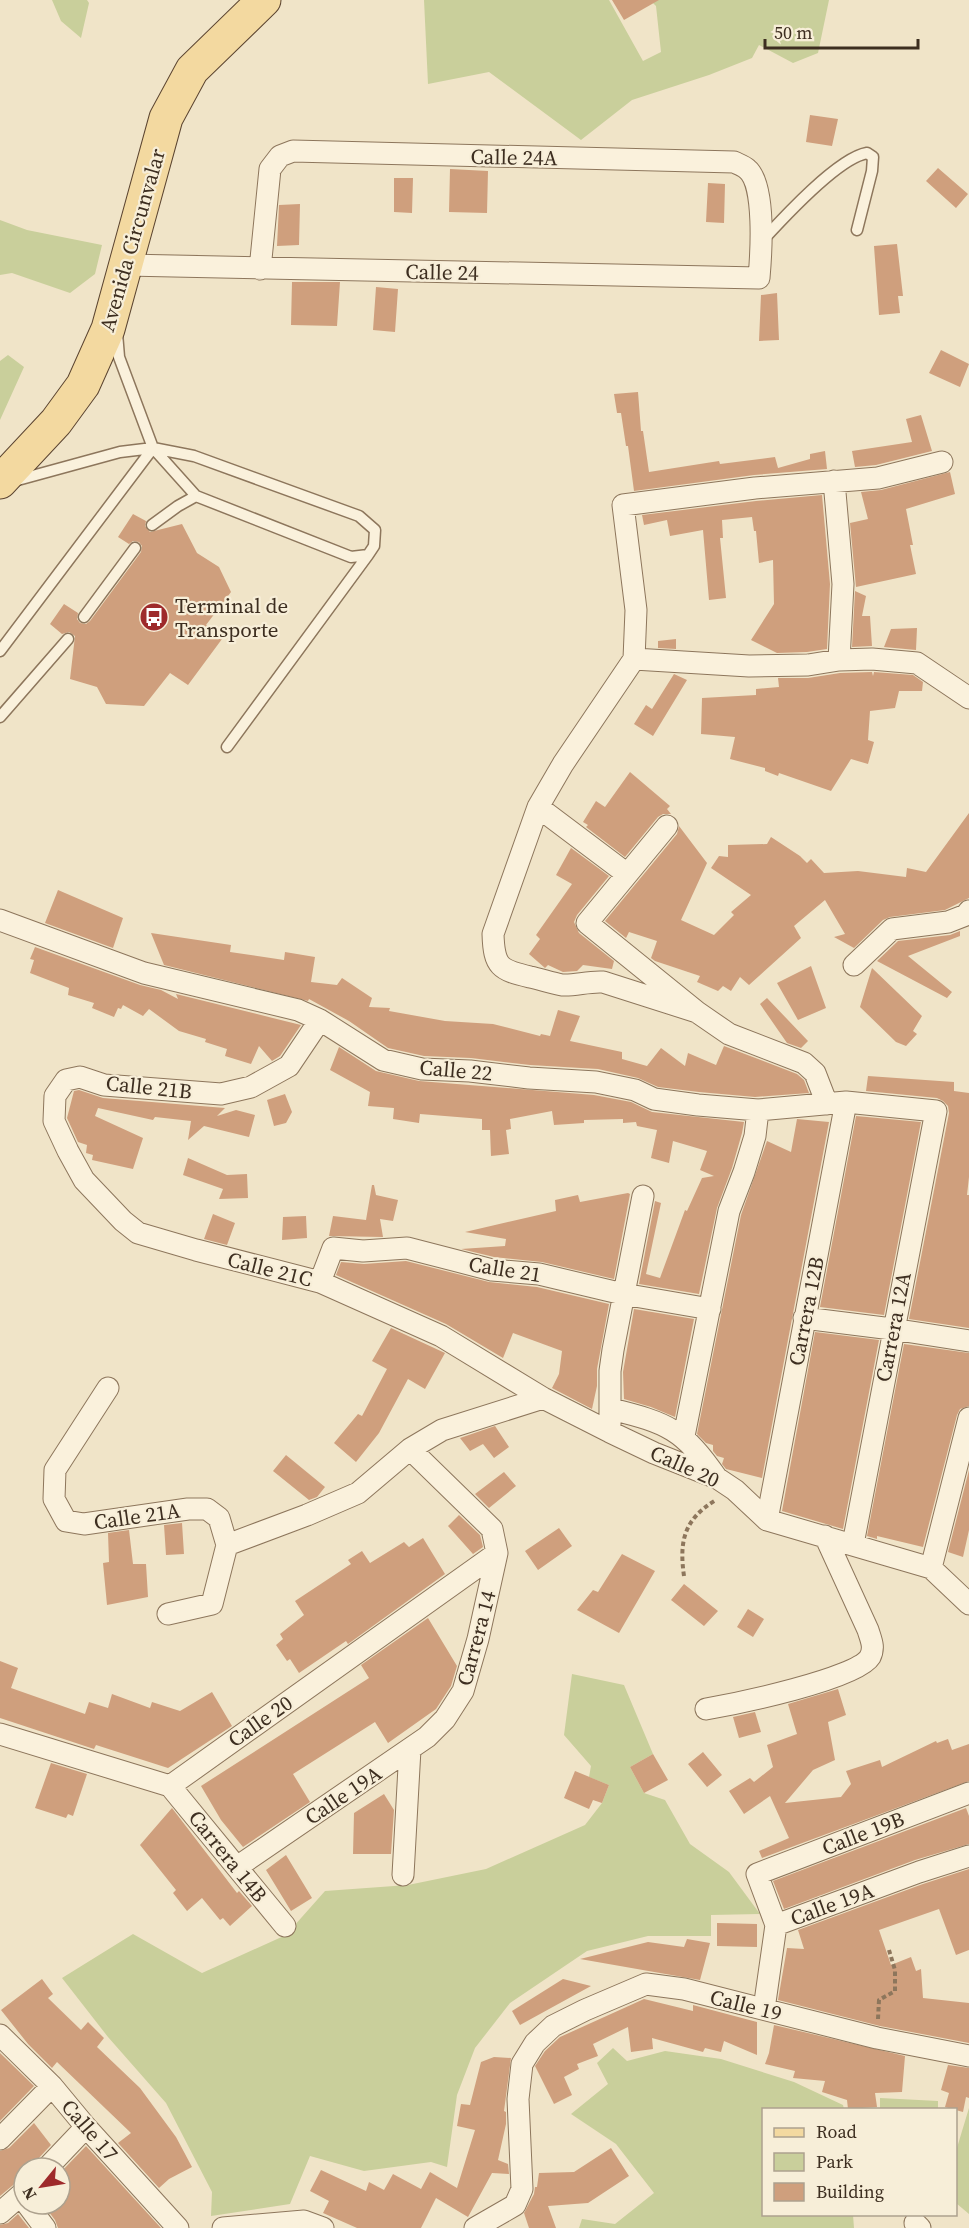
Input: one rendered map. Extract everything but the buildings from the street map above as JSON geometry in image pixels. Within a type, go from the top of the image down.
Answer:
[{"type":"main road","name":"Avenida Circunvalar","points":[[0,484],[56,422],[83,385],[108,329],[166,118],[171,108],[192,70],[264,0]]},
{"type":"street","name":"Calle 24A","points":[[260,269],[270,169],[280,156],[293,151],[734,162],[748,169],[758,187],[762,241]]},
{"type":"street","name":"Calle 24","points":[[126,265],[759,278],[762,241]]},
{"type":"street","points":[[697,1012],[603,982],[590,981],[563,985],[506,971],[497,961],[494,950],[493,934],[538,807],[563,764],[634,659],[636,610],[623,505],[754,488],[878,478],[942,462]]},
{"type":"street","points":[[834,481],[843,584],[839,660]]},
{"type":"street","points":[[634,659],[749,666],[808,665],[839,660],[873,659],[917,663],[969,698]]},
{"type":"street","points":[[538,807],[627,874]]},
{"type":"street","points":[[667,826],[587,922],[697,1012],[729,1034],[804,1063],[836,1103]]},
{"type":"street","points":[[855,965],[892,929],[948,922],[966,915],[969,911]]},
{"type":"street","name":"Calle 22","points":[[0,921],[144,973],[298,1010],[320,1020],[383,1060],[422,1069],[596,1082],[635,1090],[654,1099],[758,1110],[836,1103],[936,1111]]},
{"type":"street","name":"Calle 21B","points":[[56,1096],[66,1080],[80,1077],[104,1085],[222,1094],[251,1087],[289,1066],[320,1020]]},
{"type":"street","name":"Calle 21C","points":[[56,1096],[54,1121],[84,1180],[123,1221],[138,1233],[320,1282],[441,1336],[543,1398],[610,1432]]},
{"type":"street","name":"Carrera 12B","points":[[767,1520],[804,1318],[836,1103]]},
{"type":"street","points":[[684,1436],[729,1211],[755,1136],[758,1110]]},
{"type":"street","name":"Carrera 12A","points":[[853,1544],[892,1329],[936,1111]]},
{"type":"street","points":[[610,1432],[610,1371],[643,1196]]},
{"type":"street","name":"Calle 21","points":[[320,1282],[333,1248],[363,1251],[407,1248],[492,1270],[539,1274],[623,1294],[710,1309]]},
{"type":"street","points":[[804,1318],[969,1341]]},
{"type":"street","name":"Calle 21A","points":[[108,1388],[55,1470],[54,1499],[66,1521],[84,1524],[188,1509],[207,1509],[219,1518],[227,1545]]},
{"type":"street","points":[[168,1614],[212,1604],[227,1545],[308,1515],[358,1493],[410,1449],[442,1430],[543,1398]]},
{"type":"street","points":[[611,1409],[660,1423],[684,1436],[726,1484]]},
{"type":"street","points":[[931,1568],[969,1418]]},
{"type":"street","name":"Calle 20","points":[[610,1432],[726,1484],[767,1520],[931,1568],[969,1604]]},
{"type":"street","points":[[410,1449],[492,1529],[497,1553]]},
{"type":"street","points":[[706,1709],[825,1681],[854,1670],[869,1658],[873,1645],[868,1630],[825,1536]]},
{"type":"street","name":"Calle 20","points":[[170,1786],[497,1553]]},
{"type":"street","name":"Carrera 14","points":[[445,1719],[463,1691],[478,1639],[497,1553]]},
{"type":"street","name":"Calle 19A","points":[[237,1867],[410,1749],[445,1719]]},
{"type":"street","points":[[0,1734],[170,1786]]},
{"type":"street","points":[[404,1875],[410,1749]]},
{"type":"street","name":"Carrera 14B","points":[[170,1786],[285,1926]]},
{"type":"street","name":"Calle 19B","points":[[777,1925],[757,1874],[969,1793]]},
{"type":"street","name":"Calle 19A","points":[[764,2009],[777,1925],[919,1872],[969,1856]]},
{"type":"street","name":"Calle 19","points":[[475,2228],[515,2205],[522,2189],[518,2099],[522,2064],[535,2043],[553,2026],[646,1984],[684,1989],[877,2038],[969,2056]]},
{"type":"street","name":"Calle 17","points":[[0,2036],[52,2086],[178,2228]]},
{"type":"street","points":[[0,2139],[52,2086]]},
{"type":"street","points":[[58,2156],[86,2127]]},
{"type":"street","points":[[223,2228],[304,2221],[323,2228]]},
{"type":"lane","points":[[762,241],[823,180],[856,155],[867,153],[873,157],[872,171],[857,230]]},
{"type":"lane","points":[[114,308],[119,357],[153,448],[196,496],[351,557],[368,555]]},
{"type":"lane","points":[[0,651],[153,448]]},
{"type":"lane","points":[[0,484],[120,452],[153,448],[194,456],[359,516],[375,530],[374,546],[368,555],[226,747]]},
{"type":"lane","points":[[152,525],[196,496]]},
{"type":"lane","points":[[84,617],[135,548]]},
{"type":"lane","points":[[0,717],[68,639]]},
{"type":"path","points":[[684,1576],[682,1563],[686,1531],[693,1517],[726,1484]]},
{"type":"path","points":[[877,2038],[879,2000],[895,1991],[895,1970],[889,1950]]},
{"type":"green space","points":[[52,0],[87,0],[89,3],[81,38],[61,21]]},
{"type":"green space","points":[[424,0],[609,0],[643,61],[661,52],[656,6],[650,0],[829,0],[818,53],[793,63],[759,45],[752,58],[709,75],[632,100],[581,140],[489,72],[428,84]]},
{"type":"green space","points":[[0,220],[27,230],[102,245],[95,274],[70,293],[12,273],[0,275]]},
{"type":"green space","points":[[8,355],[24,367],[0,420],[0,361]]},
{"type":"green space","points":[[572,1674],[624,1685],[653,1754],[630,1767],[644,1793],[665,1800],[690,1844],[729,1872],[760,1914],[711,1915],[711,1936],[648,1936],[587,1951],[510,2003],[475,2048],[457,2095],[447,2167],[431,2162],[364,2171],[310,2156],[290,2204],[211,2216],[212,2192],[166,2103],[108,2037],[62,1978],[133,1934],[202,1973],[286,1935],[325,1891],[408,1885],[486,1869],[585,1825],[602,1803],[609,1785],[589,1777],[591,1766],[564,1735]]},
{"type":"green space","points":[[613,2048],[627,2061],[665,2051],[721,2059],[794,2082],[843,2105],[844,2108],[762,2108],[762,2216],[853,2216],[854,2228],[579,2228],[582,2219],[615,2224],[654,2193],[616,2144],[571,2114],[608,2084],[597,2063]]},
{"type":"green space","points":[[880,2098],[938,2101],[938,2108],[880,2108]]},
{"type":"green space","points":[[969,2108],[969,2214],[957,2204],[957,2148]]},
{"type":"place","name":"Terminal de Transporte","points":[[154,617]]}]
